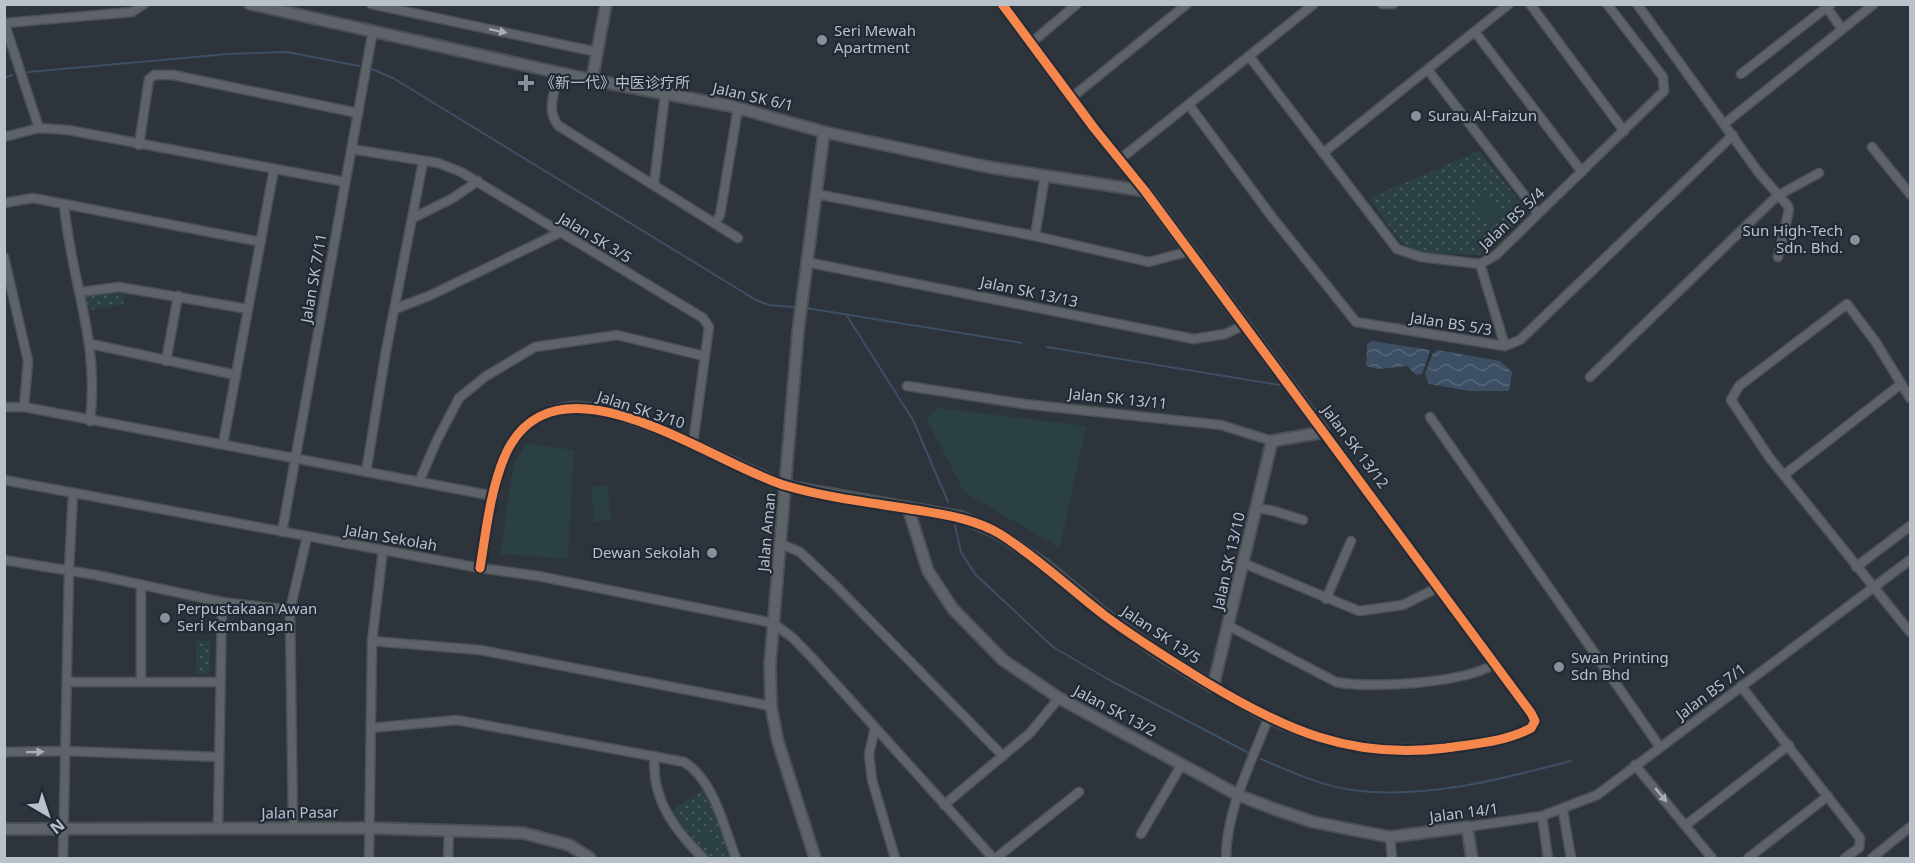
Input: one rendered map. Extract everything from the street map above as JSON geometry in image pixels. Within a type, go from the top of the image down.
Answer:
[{"type":"street","points":[[39,128],[5,23],[132,12],[144,4]]},
{"type":"street","name":"Jalan SK 6/1","points":[[250,4],[288,9],[592,80],[738,108],[824,132],[988,167],[1145,191]]},
{"type":"street","points":[[371,4],[597,52]]},
{"type":"street","points":[[592,80],[606,4]]},
{"type":"street","points":[[1002,4],[1071,98],[1145,191]]},
{"type":"street","points":[[1031,43],[1077,4]]},
{"type":"street","points":[[1071,98],[1187,4]]},
{"type":"street","points":[[1119,160],[1314,4]]},
{"type":"street","points":[[1323,153],[1509,4]]},
{"type":"street","points":[[1530,4],[1624,131]]},
{"type":"street","name":"Jalan BS 5/4","points":[[1249,56],[1397,249],[1421,258],[1480,264],[1496,255],[1624,131],[1665,87],[1663,77],[1607,4]]},
{"type":"street","points":[[1637,4],[1789,210],[1778,257]]},
{"type":"street","points":[[1724,124],[1874,4]]},
{"type":"street","points":[[1741,74],[1829,6],[1842,29]]},
{"type":"street","name":"Jalan SK 7/11","points":[[282,532],[374,30]]},
{"type":"street","points":[[1475,32],[1582,172]]},
{"type":"street","points":[[1428,70],[1538,213]]},
{"type":"street","points":[[559,72],[551,108],[552,118],[559,126],[738,238]]},
{"type":"street","points":[[139,145],[149,79],[154,75],[173,75],[358,113]]},
{"type":"street","points":[[654,184],[665,94]]},
{"type":"street","name":"Jalan BS 5/3","points":[[1189,105],[1272,217],[1356,322],[1505,346],[1520,340],[1536,326],[1733,135]]},
{"type":"street","points":[[716,223],[720,216],[738,108]]},
{"type":"street","points":[[4,137],[39,128],[68,130],[345,182]]},
{"type":"street","name":"Jalan Aman","points":[[815,858],[787,776],[771,706],[773,623],[807,262],[824,132]]},
{"type":"street","points":[[1872,147],[1911,194]]},
{"type":"street","name":"Jalan SK 3/5","points":[[351,149],[438,163],[478,182],[559,233],[704,318],[709,327],[693,443]]},
{"type":"street","points":[[366,472],[423,162]]},
{"type":"street","points":[[223,444],[274,169]]},
{"type":"street","points":[[1590,377],[1777,196],[1819,173]]},
{"type":"street","points":[[1035,236],[1045,175]]},
{"type":"street","points":[[412,218],[453,198],[478,182]]},
{"type":"street","name":"Jalan SK 13/12","points":[[1145,191],[1439,587],[1531,714],[1534,724]]},
{"type":"street","points":[[816,194],[1035,236],[1149,262],[1190,251]]},
{"type":"street","points":[[4,203],[33,198],[261,242]]},
{"type":"street","points":[[64,204],[91,344],[94,387],[90,421]]},
{"type":"street","points":[[395,309],[431,295],[559,233]]},
{"type":"street","points":[[4,257],[28,361],[24,407]]},
{"type":"street","name":"Jalan SK 13/13","points":[[807,262],[1194,339],[1225,334],[1244,325]]},
{"type":"street","points":[[1480,264],[1505,346]]},
{"type":"street","points":[[80,292],[119,286],[248,309]]},
{"type":"street","points":[[166,361],[178,296]]},
{"type":"street","points":[[1911,398],[1875,341],[1847,304],[1739,386],[1732,395],[1732,405],[1784,475],[1856,567],[1911,632]]},
{"type":"street","points":[[419,483],[437,440],[459,398],[486,376],[535,347],[617,334],[704,356]]},
{"type":"street","points":[[91,344],[236,375]]},
{"type":"street","points":[[1784,475],[1901,384]]},
{"type":"street","name":"Jalan SK 13/11","points":[[907,386],[1024,404],[1221,425],[1272,441],[1324,432]]},
{"type":"street","points":[[4,406],[24,407],[494,496]]},
{"type":"street","name":"Jalan SK 3/10","points":[[480,568],[504,458],[524,428],[546,413],[571,406],[597,409],[693,443],[786,486]]},
{"type":"street","points":[[1430,417],[1660,747]]},
{"type":"street","name":"Jalan SK 13/10","points":[[1213,687],[1272,441]]},
{"type":"street","name":"Jalan Sekolah","points":[[4,480],[307,537],[538,576],[773,623]]},
{"type":"street","name":"Jalan SK 13/5","points":[[786,486],[961,518],[998,533],[1044,564],[1112,620],[1213,687],[1268,719],[1324,740],[1391,751],[1481,743],[1519,733],[1534,724]]},
{"type":"street","points":[[63,858],[69,570],[74,493]]},
{"type":"street","name":"Jalan SK 13/2","points":[[908,508],[928,571],[953,609],[1003,660],[1059,698],[1238,795],[1313,822],[1390,837]]},
{"type":"street","points":[[1256,508],[1303,520]]},
{"type":"street","points":[[1856,567],[1911,526]]},
{"type":"street","points":[[293,827],[290,610],[307,537]]},
{"type":"street","points":[[1326,600],[1351,541]]},
{"type":"street","points":[[781,544],[800,552],[836,586],[1003,756]]},
{"type":"street","points":[[369,858],[372,641],[383,550]]},
{"type":"street","points":[[4,560],[69,570],[222,602],[290,610]]},
{"type":"street","name":"Jalan BS 7/1","points":[[1563,811],[1597,795],[1911,560]]},
{"type":"street","points":[[1244,563],[1326,600],[1366,612],[1411,603],[1439,587]]},
{"type":"street","points":[[141,585],[141,682]]},
{"type":"street","points":[[218,829],[222,602]]},
{"type":"street","points":[[773,623],[793,638],[944,805],[985,855],[994,858],[1079,792]]},
{"type":"street","points":[[1229,626],[1331,680],[1349,685],[1370,686],[1471,675],[1494,664]]},
{"type":"street","points":[[372,641],[480,650],[771,706]]},
{"type":"street","points":[[67,682],[220,682]]},
{"type":"street","points":[[1741,686],[1860,838],[1861,844],[1845,858]]},
{"type":"street","points":[[944,805],[1030,733],[1059,698]]},
{"type":"street","points":[[1226,858],[1226,843],[1238,795],[1268,719]]},
{"type":"street","points":[[371,728],[457,720],[684,762],[698,774],[717,809],[736,858]]},
{"type":"street","points":[[875,728],[870,754],[872,780],[892,858]]},
{"type":"street","points":[[1686,825],[1789,746]]},
{"type":"street","points":[[4,752],[65,751],[219,757]]},
{"type":"street","points":[[655,756],[653,768],[663,807],[684,839],[703,858]]},
{"type":"street","points":[[1141,834],[1182,764]]},
{"type":"street","points":[[1635,765],[1712,858]]},
{"type":"street","points":[[1748,858],[1828,796]]},
{"type":"street","points":[[1563,811],[1571,858]]},
{"type":"street","name":"Jalan 14/1","points":[[1390,837],[1542,816],[1563,811]]},
{"type":"street","points":[[1542,816],[1548,858]]},
{"type":"street","name":"Jalan Pasar","points":[[4,829],[293,827],[449,829],[542,836],[569,845],[590,858]]},
{"type":"street","points":[[1467,827],[1472,858]]},
{"type":"street","points":[[1872,858],[1911,827]]},
{"type":"street","points":[[448,858],[449,829]]},
{"type":"street","points":[[1390,837],[1392,858]]},
{"type":"green space","points":[[1479,151],[1529,213],[1484,255],[1420,253],[1401,242],[1369,198]]},
{"type":"green space","points":[[1486,193],[1502,209],[1488,223],[1472,206]]},
{"type":"green space","points":[[125,293],[123,305],[89,310],[85,296]]},
{"type":"green space","points":[[939,408],[1086,426],[1060,548],[964,492],[926,418]]},
{"type":"green space","points":[[526,444],[574,450],[568,559],[500,554],[514,462]]},
{"type":"green space","points":[[608,485],[611,520],[594,522],[591,487]]},
{"type":"green space","points":[[196,641],[210,641],[210,673],[196,674]]},
{"type":"green space","points":[[703,790],[732,858],[709,858],[671,811]]},
{"type":"green space","points":[[710,831],[721,845],[713,851],[702,838]]},
{"type":"water","points":[[1372,341],[1430,350],[1422,374],[1416,375],[1407,366],[1377,369],[1366,366],[1367,344]]},
{"type":"water","points":[[1438,350],[1500,361],[1512,372],[1509,391],[1470,391],[1429,384],[1425,374],[1433,353]]},
{"type":"waterway","points":[[28,72],[228,54],[287,52],[359,66]]},
{"type":"waterway","points":[[372,69],[393,78],[756,300],[769,305],[793,307]]},
{"type":"waterway","points":[[4,78],[12,75]]},
{"type":"waterway","points":[[806,308],[1022,343]]},
{"type":"waterway","points":[[847,316],[913,420],[948,502]]},
{"type":"waterway","points":[[1047,347],[1279,385]]},
{"type":"waterway","points":[[955,525],[961,552],[975,574],[1053,647],[1113,682],[1249,753]]},
{"type":"waterway","points":[[1261,759],[1329,785],[1379,792],[1407,792],[1463,786],[1571,761]]},
{"type":"cycle path","points":[[480,568],[489,512],[499,471],[504,458],[527,425],[558,410],[596,410],[636,420],[787,486],[835,497],[949,516],[990,529],[1027,553],[1116,624],[1166,657],[1233,698],[1290,726],[1319,737],[1348,745],[1411,751],[1489,742],[1531,728],[1535,721],[1531,713],[1145,191],[1094,128],[1002,4]]},
{"type":"place","name":"Seri Mewah Apartment","points":[[822,40]]},
{"type":"place","name":"《新一代》中医诊疗所","points":[[526,83]]},
{"type":"place","name":"Surau Al-Faizun","points":[[1416,116]]},
{"type":"place","name":"Sun High-Tech Sdn. Bhd.","points":[[1855,240]]},
{"type":"place","name":"Dewan Sekolah","points":[[712,553]]},
{"type":"place","name":"Perpustakaan Awan Seri Kembangan","points":[[165,618]]},
{"type":"place","name":"Swan Printing Sdn Bhd","points":[[1559,667]]}]
